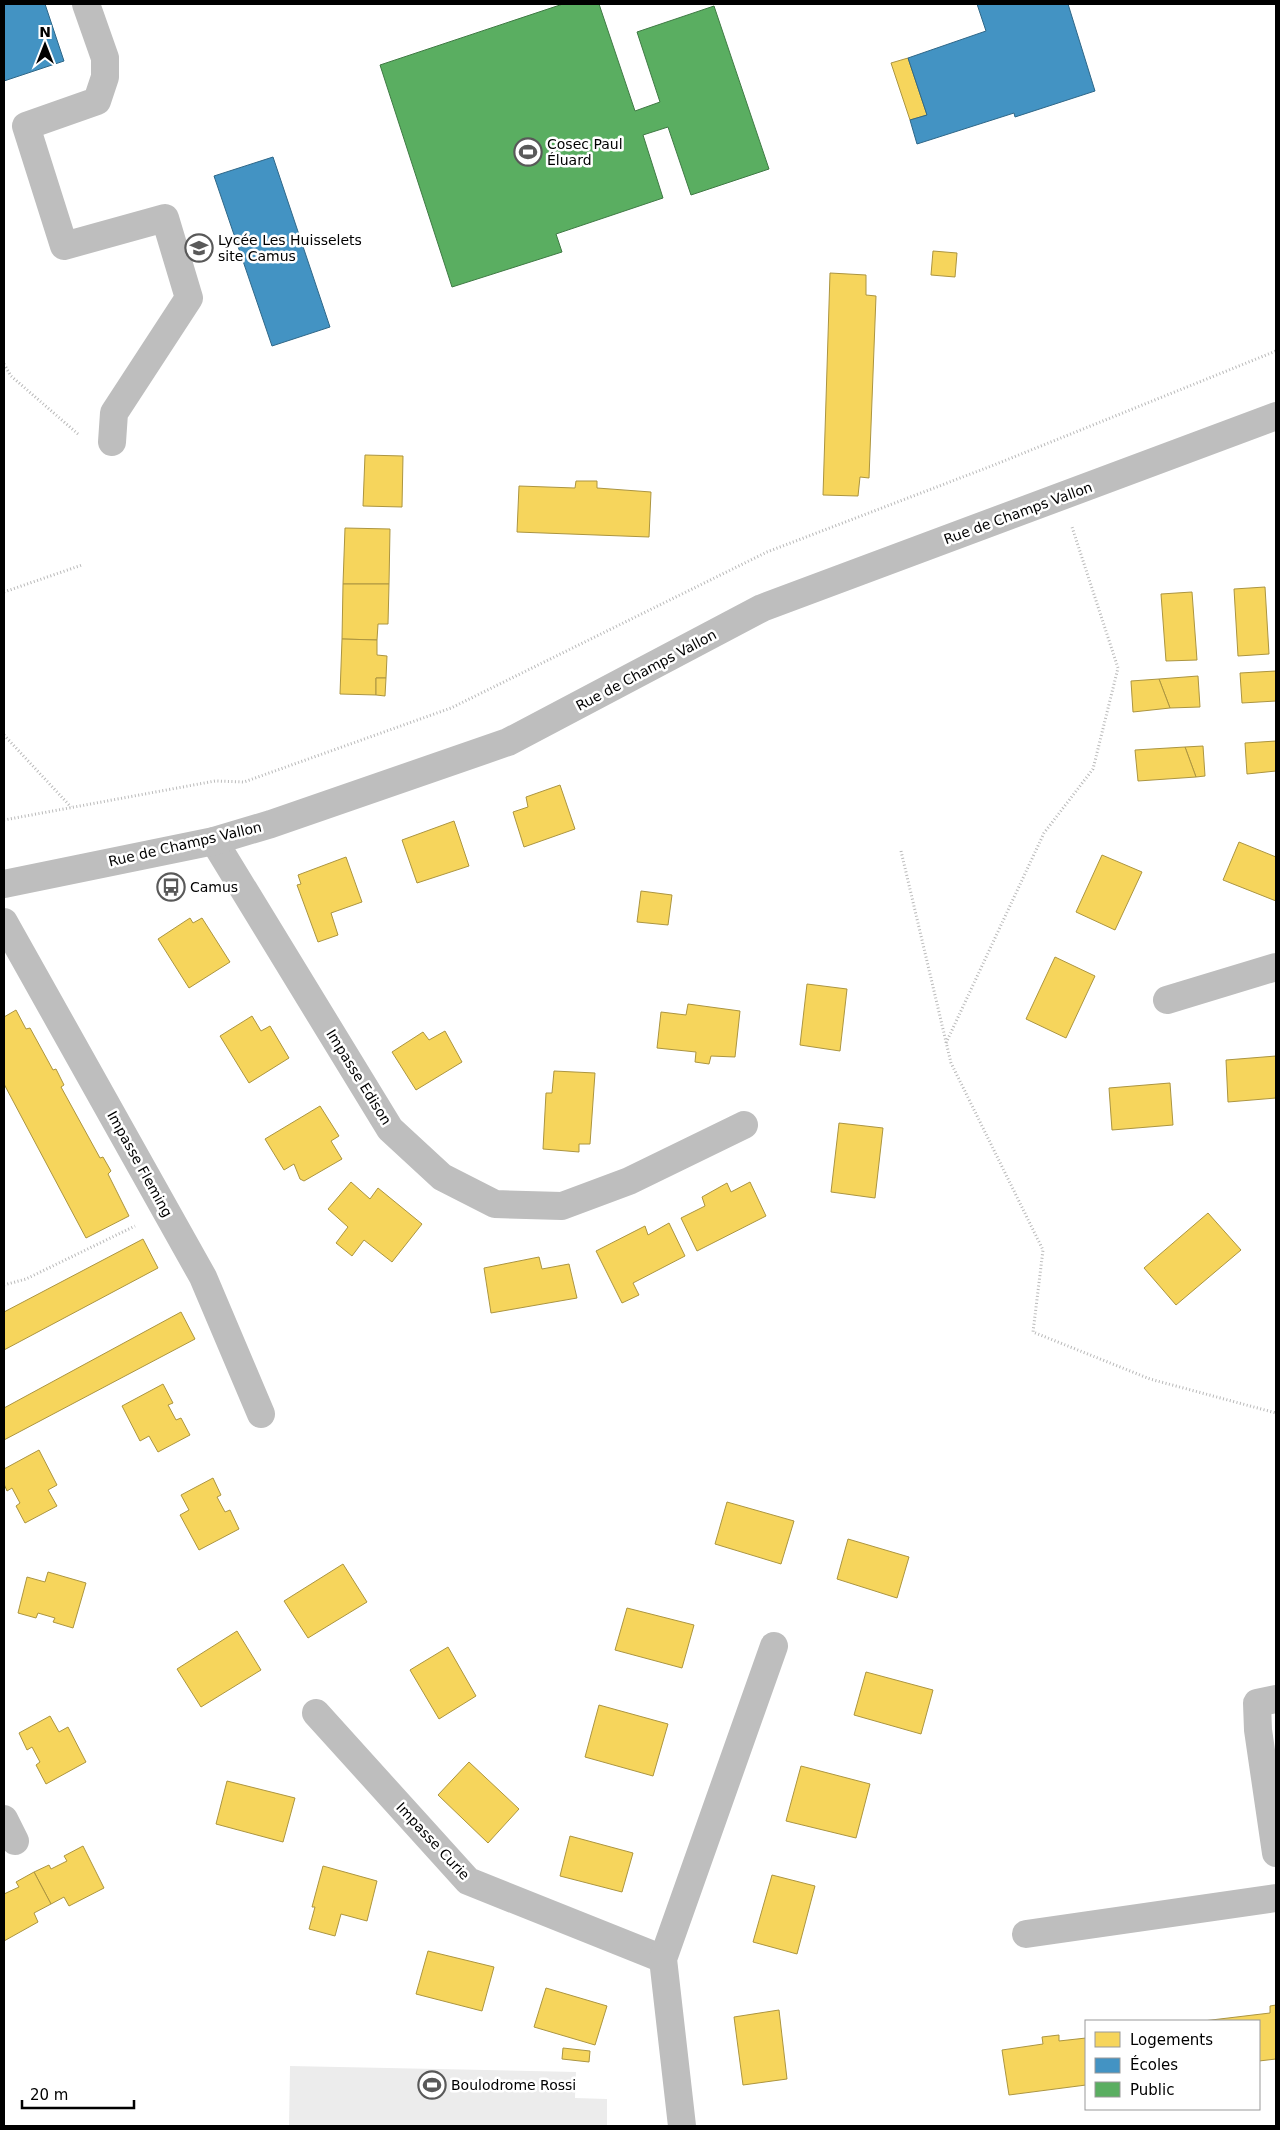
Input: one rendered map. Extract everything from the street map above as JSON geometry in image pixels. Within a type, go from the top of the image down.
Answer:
[{"type":"street","points":[[86,4],[105,58],[105,77],[97,101],[26,126],[64,246],[165,218],[189,298],[114,413],[112,442]]},
{"type":"street","name":"Rue de Champs Vallon","points":[[4,884],[214,841],[271,824],[508,742],[762,608],[1276,416]]},
{"type":"street","name":"Impasse Edison","points":[[214,841],[390,1128],[442,1178],[495,1204],[562,1206],[630,1181],[744,1125]]},
{"type":"street","name":"Impasse Fleming","points":[[4,922],[203,1277],[261,1414]]},
{"type":"street","points":[[1168,1000],[1276,967]]},
{"type":"street","points":[[682,2126],[663,1959],[774,1646]]},
{"type":"street","points":[[1276,1699],[1257,1704],[1258,1730],[1276,1853]]},
{"type":"street","name":"Impasse Curie","points":[[316,1713],[468,1881],[663,1959]]},
{"type":"street","points":[[1026,1934],[1276,1898]]},
{"type":"path","points":[[4,820],[215,781],[244,782],[451,708],[768,552],[994,465],[1276,351]]},
{"type":"path","points":[[4,364],[11,376],[81,437]]},
{"type":"path","points":[[946,1043],[1044,833],[1093,769],[1118,668],[1063,497]]},
{"type":"path","points":[[4,592],[82,565]]},
{"type":"path","points":[[4,735],[71,808]]},
{"type":"path","points":[[901,851],[951,1063],[1043,1250],[1033,1332],[1150,1379],[1276,1413]]},
{"type":"path","points":[[4,1285],[26,1279],[166,1211]]},
{"type":"shaded area","name":"Boulodrome Rossi","points":[[290,2066],[576,2072],[575,2098],[607,2099],[607,2126],[289,2126]]},
{"type":"building: Logements","points":[[908,58],[927,115],[910,120],[891,63]]},
{"type":"building: Logements","points":[[933,251],[957,253],[955,277],[931,275]]},
{"type":"building: Logements","points":[[830,273],[866,275],[866,295],[876,296],[869,478],[860,477],[858,496],[823,495]]},
{"type":"building: Logements","points":[[365,455],[403,456],[402,507],[363,506]]},
{"type":"building: Logements","points":[[576,481],[597,481],[597,488],[651,492],[649,537],[517,532],[519,486],[575,488]]},
{"type":"building: Logements","points":[[345,528],[390,529],[389,584],[343,584]]},
{"type":"building: Logements","points":[[343,584],[389,584],[388,624],[378,624],[377,640],[342,639]]},
{"type":"building: Logements","points":[[1265,587],[1269,654],[1238,656],[1234,589]]},
{"type":"building: Logements","points":[[1192,592],[1197,660],[1166,661],[1161,594]]},
{"type":"building: Logements","points":[[342,639],[377,640],[377,655],[387,656],[386,678],[376,678],[376,695],[340,694]]},
{"type":"building: Logements","points":[[1276,671],[1276,701],[1242,703],[1240,673]]},
{"type":"building: Logements","points":[[1198,676],[1200,707],[1170,708],[1159,679]]},
{"type":"building: Logements","points":[[376,678],[386,678],[385,696],[376,695]]},
{"type":"building: Logements","points":[[1159,679],[1170,708],[1133,712],[1131,681]]},
{"type":"building: Logements","points":[[1276,741],[1276,771],[1247,774],[1245,743]]},
{"type":"building: Logements","points":[[1203,746],[1205,776],[1196,777],[1185,747]]},
{"type":"building: Logements","points":[[1185,747],[1196,777],[1138,781],[1135,750]]},
{"type":"building: Logements","points":[[560,785],[575,829],[524,847],[513,812],[528,807],[526,797]]},
{"type":"building: Logements","points":[[454,821],[469,866],[417,883],[402,840]]},
{"type":"building: Logements","points":[[1239,842],[1276,857],[1276,901],[1223,880]]},
{"type":"building: Logements","points":[[1102,855],[1142,872],[1115,930],[1076,912]]},
{"type":"building: Logements","points":[[346,857],[362,902],[331,913],[338,935],[318,942],[297,885],[301,884],[298,875]]},
{"type":"building: Logements","points":[[641,891],[672,895],[668,925],[637,922]]},
{"type":"building: Logements","points":[[190,918],[193,923],[202,918],[230,962],[189,988],[158,939]]},
{"type":"building: Logements","points":[[1055,957],[1095,976],[1066,1038],[1026,1019]]},
{"type":"building: Logements","points":[[807,984],[847,989],[840,1051],[800,1045]]},
{"type":"building: Logements","points":[[688,1004],[740,1011],[735,1057],[711,1056],[709,1064],[695,1062],[696,1052],[657,1048],[661,1012],[686,1015]]},
{"type":"building: Logements","points":[[16,1010],[26,1029],[30,1028],[53,1070],[56,1069],[64,1085],[61,1087],[100,1158],[103,1157],[111,1171],[108,1174],[129,1216],[86,1238],[4,1084],[4,1017]]},
{"type":"building: Logements","points":[[252,1016],[261,1031],[270,1026],[289,1058],[249,1083],[220,1036]]},
{"type":"building: Logements","points":[[445,1031],[462,1062],[416,1090],[392,1052],[423,1032],[429,1040]]},
{"type":"building: Logements","points":[[1276,1056],[1276,1098],[1228,1102],[1226,1060]]},
{"type":"building: Logements","points":[[554,1071],[595,1073],[590,1144],[579,1144],[579,1152],[543,1149],[546,1093],[552,1093]]},
{"type":"building: Logements","points":[[1170,1083],[1173,1125],[1112,1130],[1109,1088]]},
{"type":"building: Logements","points":[[320,1106],[339,1136],[331,1141],[342,1159],[304,1181],[300,1179],[294,1164],[284,1170],[265,1139]]},
{"type":"building: Logements","points":[[839,1123],[883,1128],[875,1198],[831,1192]]},
{"type":"building: Logements","points":[[351,1182],[370,1199],[378,1188],[422,1224],[392,1262],[364,1240],[352,1256],[336,1243],[348,1227],[328,1209]]},
{"type":"building: Logements","points":[[750,1182],[766,1216],[697,1251],[681,1218],[705,1206],[702,1197],[727,1183],[731,1192]]},
{"type":"building: Logements","points":[[1208,1213],[1241,1250],[1176,1305],[1144,1268]]},
{"type":"building: Logements","points":[[669,1223],[685,1256],[633,1283],[639,1295],[622,1303],[596,1251],[645,1226],[648,1235]]},
{"type":"building: Logements","points":[[143,1239],[158,1268],[4,1350],[4,1312]]},
{"type":"building: Logements","points":[[539,1257],[542,1269],[569,1264],[577,1298],[491,1313],[484,1268]]},
{"type":"building: Logements","points":[[181,1312],[195,1339],[4,1440],[4,1408]]},
{"type":"building: Logements","points":[[163,1384],[173,1403],[168,1405],[176,1420],[181,1418],[190,1435],[158,1452],[149,1436],[140,1441],[122,1406]]},
{"type":"building: Logements","points":[[39,1450],[57,1485],[48,1490],[57,1506],[25,1523],[16,1506],[20,1503],[12,1488],[7,1491],[4,1484],[4,1469]]},
{"type":"building: Logements","points":[[213,1478],[221,1495],[217,1497],[225,1512],[230,1510],[239,1529],[199,1550],[180,1515],[189,1510],[181,1495]]},
{"type":"building: Logements","points":[[727,1502],[794,1521],[781,1564],[715,1544]]},
{"type":"building: Logements","points":[[848,1539],[909,1557],[897,1598],[837,1579]]},
{"type":"building: Logements","points":[[343,1564],[367,1602],[308,1638],[284,1601]]},
{"type":"building: Logements","points":[[48,1572],[86,1583],[73,1628],[53,1622],[55,1618],[38,1613],[36,1618],[18,1613],[27,1577],[45,1582]]},
{"type":"building: Logements","points":[[627,1608],[694,1625],[682,1668],[615,1650]]},
{"type":"building: Logements","points":[[237,1631],[261,1670],[201,1707],[177,1669]]},
{"type":"building: Logements","points":[[448,1647],[476,1696],[439,1719],[410,1670]]},
{"type":"building: Logements","points":[[866,1672],[933,1690],[921,1734],[854,1715]]},
{"type":"building: Logements","points":[[599,1705],[668,1724],[653,1776],[585,1757]]},
{"type":"building: Logements","points":[[50,1716],[59,1732],[68,1727],[86,1762],[46,1784],[36,1765],[40,1762],[32,1747],[27,1750],[19,1733]]},
{"type":"building: Logements","points":[[469,1762],[519,1809],[488,1843],[438,1795]]},
{"type":"building: Logements","points":[[801,1766],[870,1784],[856,1838],[786,1821]]},
{"type":"building: Logements","points":[[227,1781],[295,1798],[283,1842],[216,1824]]},
{"type":"building: Logements","points":[[570,1836],[633,1853],[622,1892],[560,1876]]},
{"type":"building: Logements","points":[[83,1846],[104,1888],[69,1906],[64,1897],[51,1904],[34,1872],[49,1865],[51,1869],[67,1861],[64,1856]]},
{"type":"building: Logements","points":[[323,1866],[377,1881],[367,1921],[341,1914],[335,1936],[309,1929],[315,1907],[312,1907]]},
{"type":"building: Logements","points":[[34,1872],[51,1904],[34,1913],[38,1922],[4,1941],[4,1894],[19,1887],[16,1882]]},
{"type":"building: Logements","points":[[772,1875],[815,1886],[797,1954],[753,1942]]},
{"type":"building: Logements","points":[[428,1951],[494,1967],[482,2011],[416,1994]]},
{"type":"building: Logements","points":[[546,1988],[607,2006],[595,2045],[534,2027]]},
{"type":"building: Logements","points":[[1276,2005],[1276,2059],[1260,2061],[1260,2020],[1211,2020],[1270,2013],[1270,2006]]},
{"type":"building: Logements","points":[[779,2010],[787,2079],[743,2085],[734,2017]]},
{"type":"building: Logements","points":[[1059,2035],[1059,2041],[1085,2038],[1085,2085],[1009,2095],[1002,2050],[1043,2044],[1042,2037]]},
{"type":"building: Logements","points":[[563,2048],[590,2051],[589,2062],[562,2059]]},
{"type":"building: Écoles","points":[[4,4],[45,4],[64,61],[4,81]]},
{"type":"building: Écoles","points":[[977,4],[1068,4],[1095,91],[1015,117],[1014,113],[917,144],[910,120],[927,115],[908,58],[986,31]]},
{"type":"building: Écoles","points":[[273,157],[330,327],[272,346],[214,176]]},
{"type":"building: Public","name":"Cosec Paul Éluard","points":[[563,4],[599,4],[635,111],[660,102],[637,32],[714,6],[769,169],[691,195],[668,127],[643,135],[663,198],[556,234],[562,252],[452,287],[380,65]]},
{"type":"place","name":"Cosec Paul Éluard","points":[[528,152]]},
{"type":"place","name":"Lycée Les Huisselets site Camus","points":[[199,248]]},
{"type":"place","name":"Camus","points":[[171,887]]},
{"type":"place","name":"Boulodrome Rossi","points":[[432,2085]]}]
